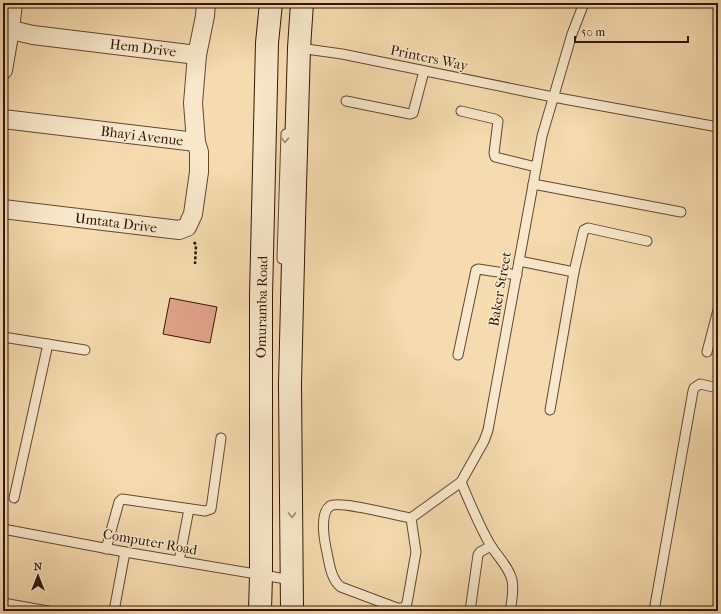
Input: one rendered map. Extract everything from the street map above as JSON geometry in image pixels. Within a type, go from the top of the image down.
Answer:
[{"type":"main road","name":"Omuramba Road","points":[[260,611],[265,576],[261,296],[267,43],[271,3]]},
{"type":"main road","points":[[290,596],[291,376],[294,220],[299,48],[302,3]]},
{"type":"street","points":[[3,70],[7,29],[13,3]]},
{"type":"street","points":[[196,142],[193,102],[197,55],[205,16],[206,3]]},
{"type":"street","name":"Hem Drive","points":[[7,29],[33,34],[197,55]]},
{"type":"street","name":"Bhayi Avenue","points":[[3,119],[196,142],[199,152],[199,172],[193,214],[187,227]]},
{"type":"street","name":"Umtata Drive","points":[[3,209],[176,231],[187,227]]},
{"type":"lane","points":[[278,24],[280,3]]},
{"type":"lane","points":[[553,97],[572,34],[584,3]]},
{"type":"lane","name":"Printers Way","points":[[299,48],[342,54],[553,97],[718,127]]},
{"type":"lane","points":[[271,276],[272,110],[276,52]]},
{"type":"lane","points":[[346,101],[410,114],[413,113],[424,71]]},
{"type":"lane","name":"Baker Street","points":[[461,482],[484,441],[488,430],[542,136],[553,97]]},
{"type":"lane","points":[[461,111],[496,119],[498,121],[494,153],[495,157],[536,167]]},
{"type":"lane","points":[[282,270],[282,222],[286,126]]},
{"type":"lane","points":[[533,184],[681,212]]},
{"type":"lane","points":[[550,410],[574,272],[583,233],[586,228],[588,228],[647,241]]},
{"type":"lane","points":[[519,261],[574,272]]},
{"type":"lane","points":[[458,355],[476,270],[478,268],[517,274]]},
{"type":"lane","points":[[707,352],[718,310]]},
{"type":"lane","points":[[282,326],[282,454],[286,467],[291,476]]},
{"type":"lane","points":[[3,337],[85,350]]},
{"type":"lane","points":[[14,498],[48,344]]},
{"type":"lane","points":[[268,611],[265,576],[270,355]]},
{"type":"lane","points":[[654,611],[693,391],[694,388],[700,384],[718,388]]},
{"type":"lane","points":[[106,549],[119,502],[122,500],[204,512],[209,510],[212,506],[221,438]]},
{"type":"lane","points":[[411,518],[416,552],[407,603],[404,608],[397,608],[338,585],[334,579],[324,538],[323,526],[328,508],[336,504],[411,518],[461,482],[491,546],[508,570],[512,581],[513,592],[510,611]]},
{"type":"lane","points":[[179,561],[190,509]]},
{"type":"lane","name":"Computer Road","points":[[3,529],[106,549],[265,576],[290,596]]},
{"type":"lane","points":[[470,611],[478,555],[491,546]]},
{"type":"lane","points":[[118,611],[114,611],[125,552]]},
{"type":"lane","points":[[3,603],[48,611]]},
{"type":"path","points":[[187,227],[190,237],[196,245],[195,264]]},
{"type":"building","points":[[170,298],[217,307],[210,343],[163,334]]}]
